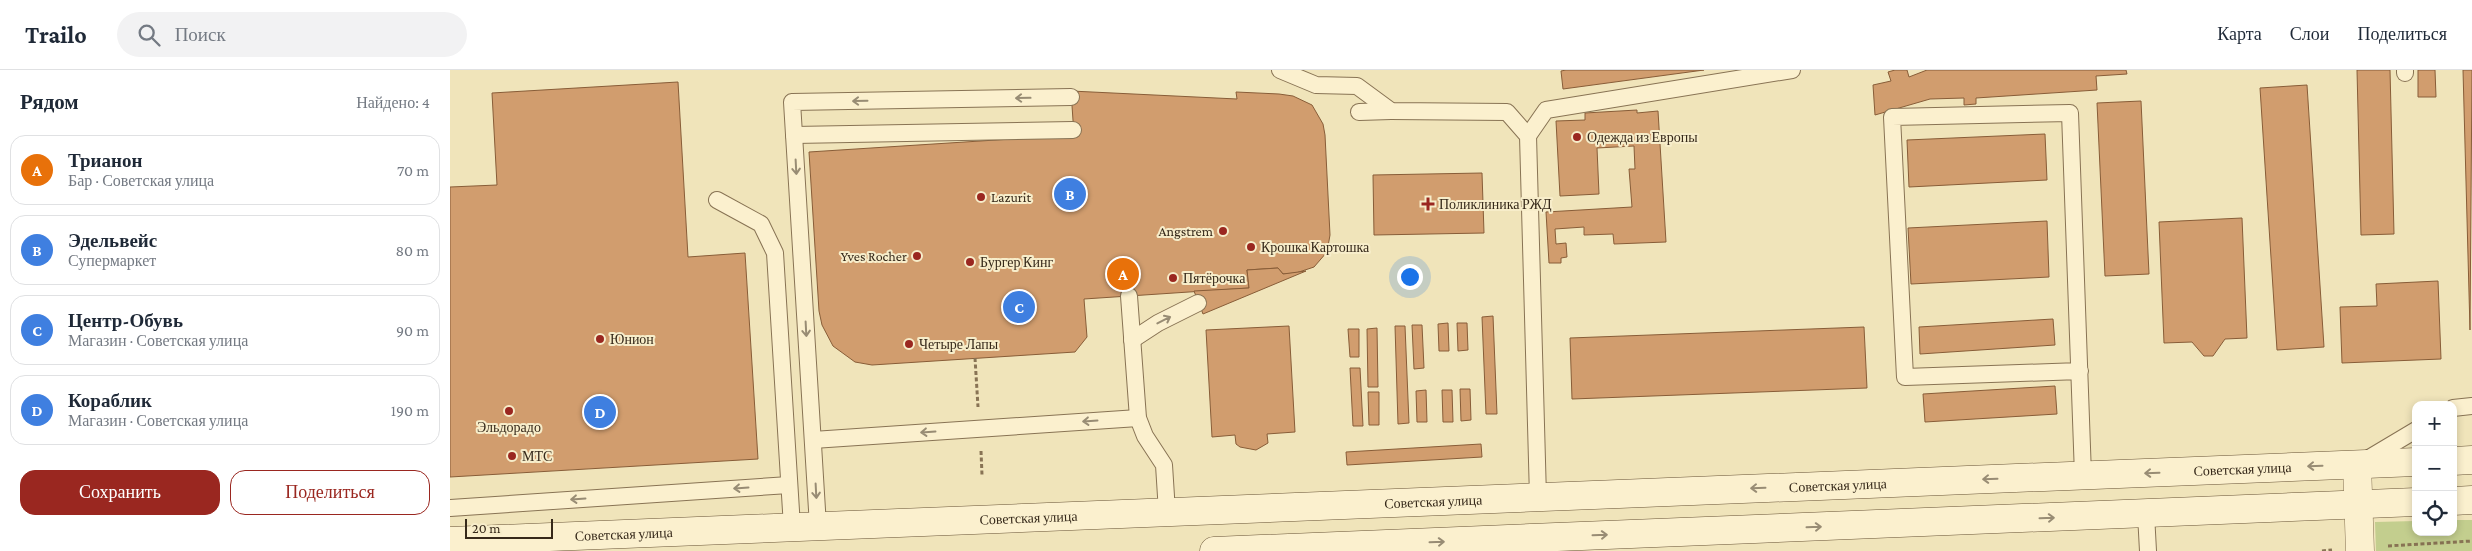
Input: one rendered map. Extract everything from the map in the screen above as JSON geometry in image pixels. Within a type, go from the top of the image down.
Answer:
[{"type":"main road","points":[[2457,461],[2472,460]]},
{"type":"main road","name":"Советская улица","points":[[450,541],[2412,462]]},
{"type":"main road","points":[[2357,465],[2360,550]]},
{"type":"main road","points":[[2457,501],[2472,500]]},
{"type":"main road","points":[[1214,551],[1353,548],[2412,502]]},
{"type":"lane","points":[[1280,70],[1316,85],[1357,86],[1391,111]]},
{"type":"lane","points":[[1538,497],[1528,136],[1546,110],[1792,70]]},
{"type":"lane","points":[[805,527],[813,440],[792,102],[1071,98]]},
{"type":"lane","points":[[1358,112],[1506,112],[1528,136]]},
{"type":"lane","points":[[2080,371],[1905,377],[1892,117],[2070,113],[2080,371],[2083,475]]},
{"type":"lane","points":[[794,135],[1074,130]]},
{"type":"lane","points":[[717,200],[760,224],[775,253],[789,485],[805,527]]},
{"type":"lane","points":[[1129,296],[1138,418],[1145,436],[1164,465],[1167,512]]},
{"type":"lane","points":[[1132,340],[1158,322],[1198,303]]},
{"type":"lane","points":[[2457,408],[2472,406]]},
{"type":"lane","points":[[813,440],[1138,418]]},
{"type":"lane","points":[[2357,465],[2412,432]]},
{"type":"lane","points":[[450,508],[789,485]]},
{"type":"lane","points":[[2146,514],[2148,551]]},
{"type":"path","points":[[2322,551],[2360,550],[2472,541]]},
{"type":"green space","points":[[2457,520],[2472,520],[2472,551],[2376,551],[2375,522],[2412,521],[2412,536],[2457,536]]},
{"type":"building","points":[[1704,70],[1563,89],[1561,71]]},
{"type":"building","points":[[1907,70],[1909,77],[1927,70],[2126,70],[2127,74],[2096,76],[2097,90],[1976,98],[1976,104],[1964,105],[1964,98],[1930,99],[1875,115],[1873,85],[1891,81],[1888,72]]},
{"type":"building","points":[[2357,70],[2390,70],[2394,234],[2361,235]]},
{"type":"building","points":[[2418,70],[2435,70],[2436,97],[2418,97]]},
{"type":"building","points":[[2463,70],[2472,70],[2470,330]]},
{"type":"building","name":"Юнион","points":[[678,82],[688,257],[745,253],[758,459],[450,477],[450,187],[497,185],[492,93]]},
{"type":"building","points":[[2307,85],[2324,347],[2277,350],[2260,88]]},
{"type":"building","points":[[1071,91],[1237,99],[1236,92],[1279,94],[1293,96],[1312,105],[1323,124],[1325,135],[1330,235],[1327,252],[1314,267],[1296,273],[1283,274],[1278,268],[1247,270],[1249,288],[1084,299],[1087,337],[1075,352],[872,365],[855,362],[833,346],[822,325],[819,311],[809,152],[1074,135]]},
{"type":"building","points":[[2141,101],[2149,274],[2105,276],[2097,103]]},
{"type":"building","points":[[1637,110],[1637,113],[1658,111],[1666,242],[1614,244],[1613,234],[1584,235],[1584,227],[1555,229],[1556,244],[1566,243],[1567,257],[1561,258],[1561,263],[1549,263],[1546,212],[1632,207],[1629,169],[1635,169],[1634,146],[1597,148],[1599,194],[1560,196],[1556,121],[1585,120],[1585,113]]},
{"type":"building","points":[[2045,134],[2047,180],[1909,187],[1907,140]]},
{"type":"building","name":"Поликлиника РЖД","points":[[1482,173],[1484,233],[1374,235],[1373,175]]},
{"type":"building","points":[[2242,218],[2247,338],[2225,339],[2213,356],[2204,356],[2192,342],[2164,343],[2159,222]]},
{"type":"building","points":[[2047,221],[2049,277],[1911,284],[1908,228]]},
{"type":"building","points":[[1278,268],[1283,274],[1306,271],[1203,314],[1194,291],[1249,288],[1247,270]]},
{"type":"building","points":[[2438,281],[2441,359],[2342,363],[2340,307],[2377,306],[2376,284]]},
{"type":"building","points":[[1493,316],[1497,414],[1486,414],[1482,317]]},
{"type":"building","points":[[2053,319],[2055,345],[1920,354],[1919,327]]},
{"type":"building","points":[[1448,323],[1449,351],[1439,351],[1438,324]]},
{"type":"building","points":[[1457,323],[1467,323],[1468,350],[1458,351]]},
{"type":"building","points":[[1412,325],[1422,325],[1424,368],[1414,369]]},
{"type":"building","points":[[1289,326],[1295,432],[1267,434],[1268,443],[1256,450],[1240,447],[1236,444],[1235,435],[1212,437],[1206,330]]},
{"type":"building","points":[[1395,326],[1405,326],[1409,423],[1398,424]]},
{"type":"building","points":[[1864,327],[1867,388],[1572,399],[1570,338]]},
{"type":"building","points":[[1377,328],[1378,387],[1368,387],[1367,329]]},
{"type":"building","points":[[1348,329],[1359,329],[1359,357],[1350,357]]},
{"type":"building","points":[[1350,368],[1360,368],[1363,426],[1353,426]]},
{"type":"building","points":[[2055,386],[2057,414],[1925,422],[1923,394]]},
{"type":"building","points":[[1460,389],[1470,389],[1471,420],[1461,421]]},
{"type":"building","points":[[1426,390],[1427,422],[1417,422],[1416,391]]},
{"type":"building","points":[[1442,390],[1452,390],[1453,422],[1443,422]]},
{"type":"building","points":[[1368,392],[1379,392],[1379,425],[1369,425]]},
{"type":"building","points":[[1481,444],[1482,457],[1347,465],[1346,452]]},
{"type":"place","name":"Одежда из Европы","points":[[1577,137]]},
{"type":"place","name":"Эдельвейс","points":[[1070,194]]},
{"type":"place","name":"Lazurit","points":[[981,197]]},
{"type":"place","name":"Поликлиника РЖД","points":[[1428,204]]},
{"type":"place","name":"Angstrem","points":[[1223,231]]},
{"type":"place","name":"Крошка Картошка","points":[[1251,247]]},
{"type":"place","name":"Yves Rocher","points":[[917,256]]},
{"type":"place","name":"Бургер Кинг","points":[[970,262]]},
{"type":"place","name":"Трианон","points":[[1123,274]]},
{"type":"place","name":"Пятёрочка","points":[[1173,278]]},
{"type":"place","name":"Центр-Обувь","points":[[1019,307]]},
{"type":"place","name":"Юнион","points":[[600,339]]},
{"type":"place","name":"Четыре Лапы","points":[[909,344]]},
{"type":"place","name":"Эльдорадо","points":[[509,411]]},
{"type":"place","name":"Кораблик","points":[[600,412]]},
{"type":"place","name":"МТС","points":[[512,456]]}]
